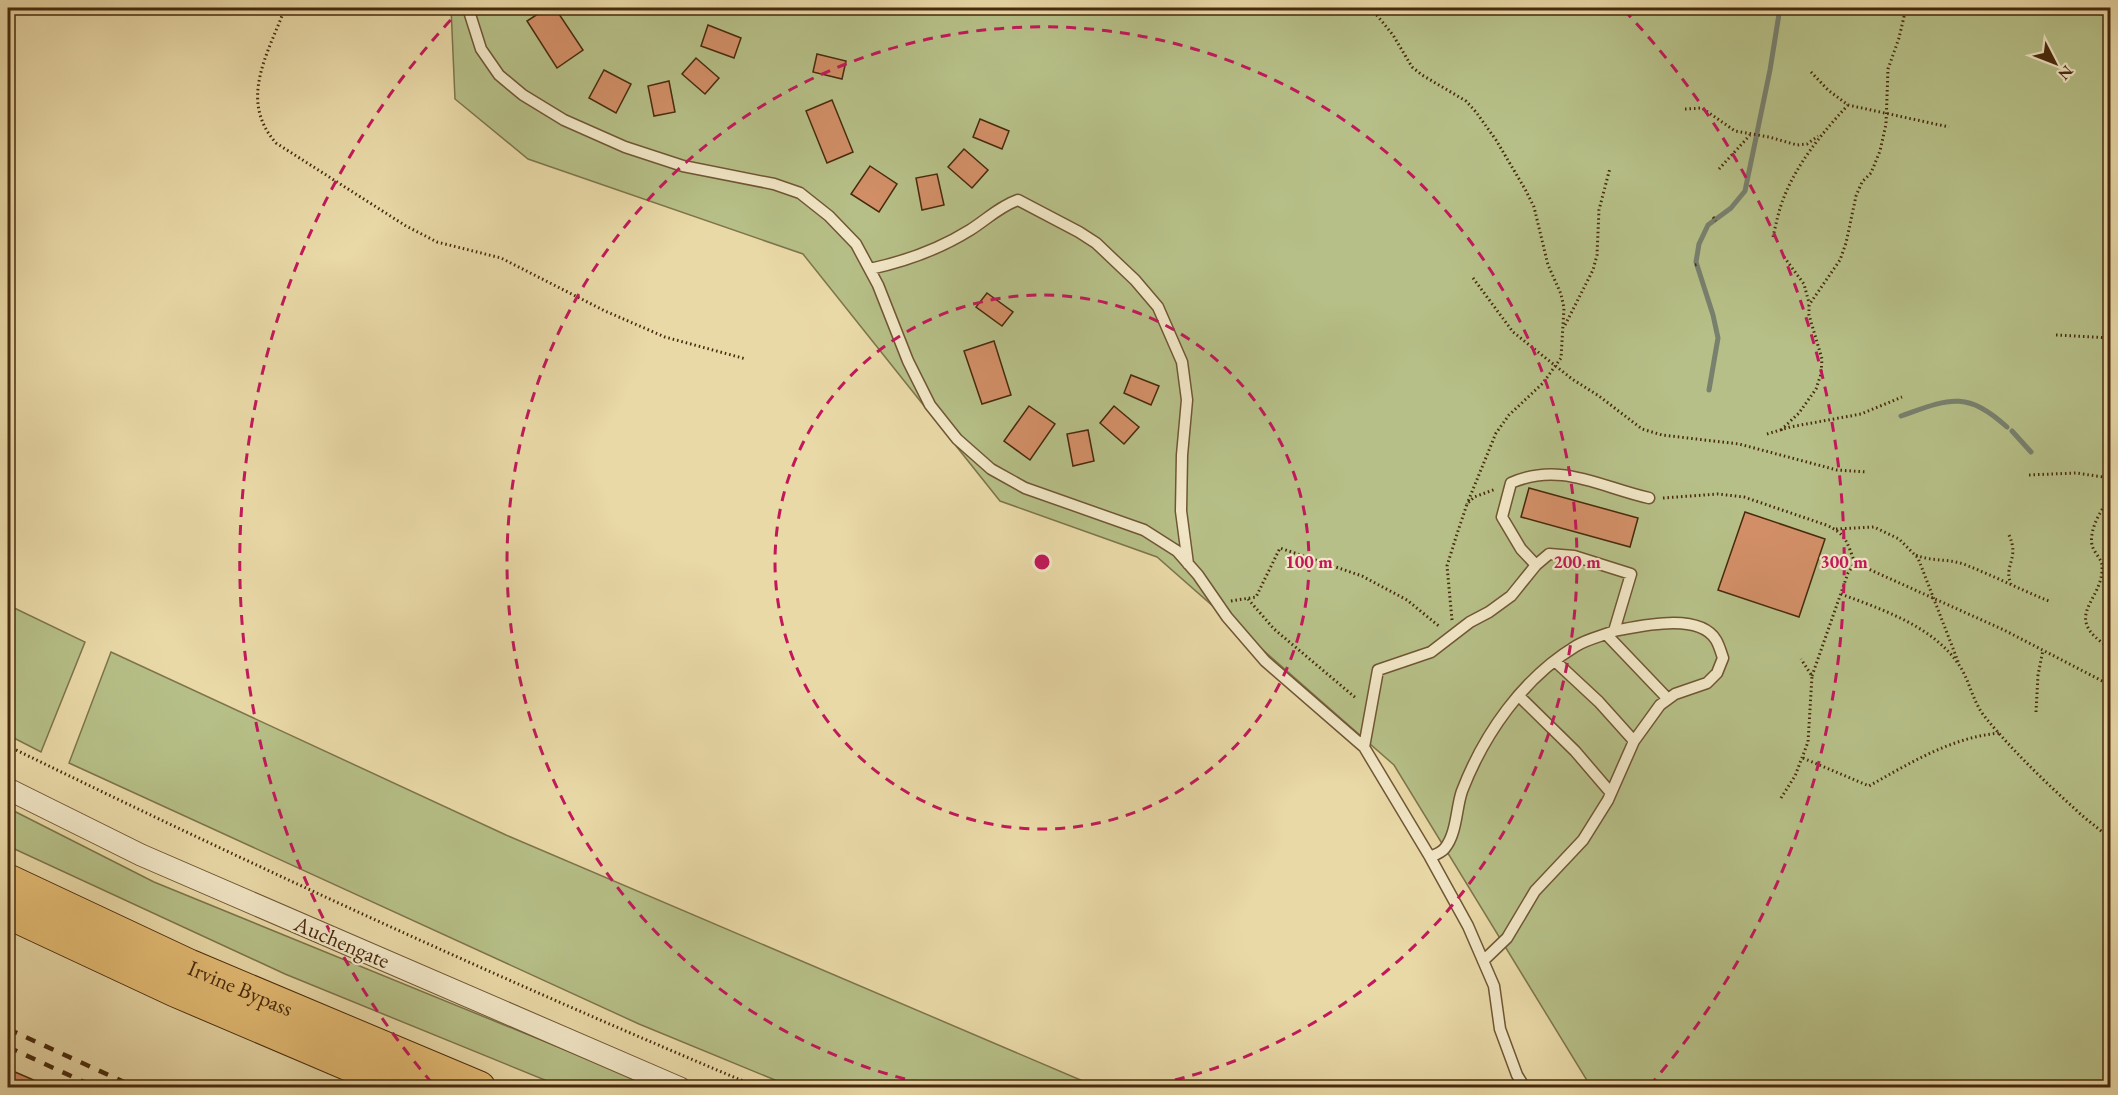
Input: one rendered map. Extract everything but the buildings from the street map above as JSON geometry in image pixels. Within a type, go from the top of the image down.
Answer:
[{"type":"highway","name":"Irvine Bypass","points":[[8,881],[189,966],[478,1088]]},
{"type":"highway","name":"Irvine Bypass","points":[[8,912],[175,990],[405,1088]]},
{"type":"street","name":"Auchengate","points":[[8,789],[141,855],[680,1088]]},
{"type":"lane","points":[[468,8],[481,49],[499,75],[523,95],[564,120],[625,147],[683,166],[774,184],[800,193],[829,216],[856,244],[878,285],[908,361],[930,405],[957,439],[991,469],[1025,488],[1144,530],[1177,552],[1265,661],[1364,747],[1430,857],[1468,926],[1494,986],[1500,1029],[1517,1075],[1525,1088]]},
{"type":"lane","points":[[870,269],[902,262],[936,250],[1018,200],[1088,238],[1135,280],[1158,307],[1182,362],[1186,400],[1181,511],[1188,564]]},
{"type":"lane","points":[[1536,565],[1521,549],[1502,518],[1511,483],[1524,477],[1550,473],[1575,477],[1648,498]]},
{"type":"lane","points":[[1364,747],[1378,670],[1431,652],[1470,622],[1512,596],[1536,565],[1549,554],[1574,556],[1631,574],[1610,633]]},
{"type":"lane","points":[[1430,857],[1445,848],[1451,836],[1462,792],[1479,755],[1505,712],[1539,674],[1577,645],[1610,633],[1648,625],[1683,624],[1701,627],[1715,639],[1723,658],[1717,673],[1707,683],[1675,694],[1660,705],[1634,741],[1611,793],[1583,840],[1535,891],[1507,938],[1484,961]]},
{"type":"lane","points":[[1610,633],[1668,699]]},
{"type":"lane","points":[[1556,662],[1584,686],[1634,741]]},
{"type":"lane","points":[[1519,696],[1568,744],[1611,793]]},
{"type":"path","points":[[285,8],[257,85],[256,103],[260,118],[265,131],[276,143],[406,226],[437,242],[501,258],[605,311],[665,337],[746,359]]},
{"type":"path","points":[[1371,8],[1393,35],[1412,66],[1422,75],[1466,101],[1510,162],[1534,207],[1548,265],[1561,294],[1564,308],[1562,358],[1543,383],[1509,415],[1496,433],[1467,504],[1447,566],[1452,637]]},
{"type":"path","points":[[1809,305],[1840,260],[1856,196],[1880,152],[1886,114],[1888,69],[1906,8]]},
{"type":"path","points":[[1811,72],[1828,90],[1848,105],[1948,127]]},
{"type":"path","points":[[1685,109],[1702,108],[1735,131],[1797,145],[1807,144],[1822,133],[1848,105]]},
{"type":"path","points":[[1773,237],[1784,196],[1822,133]]},
{"type":"path","points":[[1719,169],[1750,135]]},
{"type":"path","points":[[1564,326],[1593,270],[1597,255],[1599,210],[1610,168]]},
{"type":"path","points":[[1713,217],[1716,221]]},
{"type":"path","points":[[1781,430],[1798,413],[1816,389],[1821,374],[1822,359],[1809,315],[1804,284],[1784,257]]},
{"type":"path","points":[[1473,278],[1513,332],[1572,379],[1599,396],[1642,429],[1662,435],[1739,444],[1837,470],[1867,472]]},
{"type":"path","points":[[2056,335],[2110,338]]},
{"type":"path","points":[[1767,434],[1861,414],[1902,397]]},
{"type":"path","points":[[2029,475],[2076,473],[2110,478]]},
{"type":"path","points":[[1467,504],[1474,497],[1511,483]]},
{"type":"path","points":[[1648,498],[1718,494],[1744,497],[1836,529],[1845,536],[1854,563],[1848,573],[1812,675],[1808,742],[1803,758],[1781,798]]},
{"type":"path","points":[[2110,498],[2101,511],[2092,534],[2092,546],[2102,565],[2098,586],[2086,611],[2086,620],[2091,630],[2110,648]]},
{"type":"path","points":[[1836,529],[1874,527],[1899,539],[1915,555],[1936,601],[1973,699],[1984,716],[2051,787],[2110,839]]},
{"type":"path","points":[[2009,535],[2014,545],[2014,556],[2009,571],[2012,586]]},
{"type":"path","points":[[1218,603],[1256,597],[1280,548],[1362,576],[1407,600],[1452,637]]},
{"type":"path","points":[[1915,555],[1925,559],[1945,559],[1966,565],[2049,601]]},
{"type":"path","points":[[1854,563],[2004,630],[2110,685]]},
{"type":"path","points":[[1841,594],[1918,627],[1947,651],[1961,668]]},
{"type":"path","points":[[1248,598],[1274,629],[1355,697],[1370,715]]},
{"type":"path","points":[[2036,712],[2038,675],[2043,650]]},
{"type":"path","points":[[1801,659],[1812,675]]},
{"type":"path","points":[[1803,758],[1869,786],[1918,759],[1958,742],[1974,736],[2000,733]]},
{"type":"path","points":[[8,746],[195,837],[636,1036],[760,1088]]},
{"type":"green space","points":[[451,8],[2110,8],[2110,1087],[1591,1087],[1394,765],[1157,557],[1000,501],[803,254],[528,159],[455,99]]},
{"type":"green space","points":[[8,605],[85,642],[41,752],[8,735]]},
{"type":"green space","points":[[111,652],[506,835],[1097,1087],[792,1087],[639,1024],[69,763]]},
{"type":"green space","points":[[8,808],[154,882],[656,1087],[562,1087],[285,974],[8,846]]},
{"type":"waterway","points":[[1709,390],[1718,338],[1696,262],[1699,244],[1708,225],[1731,208],[1745,191],[1770,70],[1780,8]]},
{"type":"waterway","points":[[1901,416],[1932,405],[1957,401],[1980,407],[2007,427]]},
{"type":"waterway","points":[[2012,431],[2031,452]]},
{"type":"railway","points":[[8,1029],[137,1088]]},
{"type":"railway","points":[[8,1047],[97,1088]]}]
